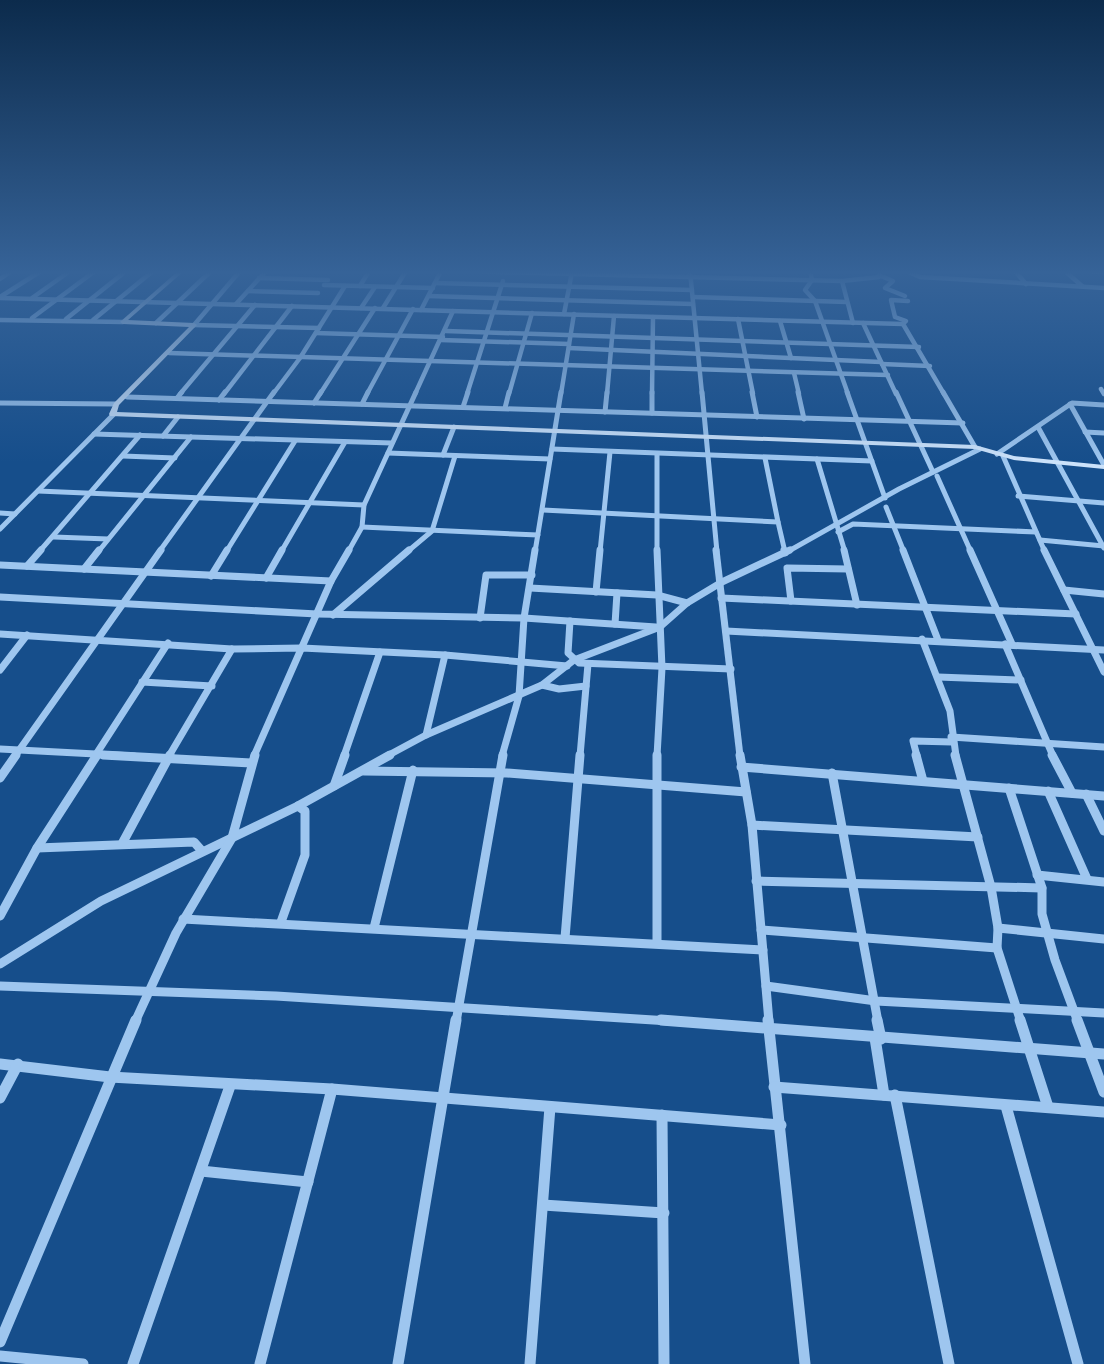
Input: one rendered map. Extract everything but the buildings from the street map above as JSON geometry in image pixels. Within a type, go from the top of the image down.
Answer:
[{"type":"street","points":[[0,403],[116,404],[127,397],[186,335]]},
{"type":"street","points":[[177,398],[232,335]]},
{"type":"street","points":[[219,400],[272,335]]},
{"type":"street","points":[[0,778],[315,335]]},
{"type":"street","points":[[314,403],[359,335]]},
{"type":"street","points":[[386,335],[458,335]]},
{"type":"street","points":[[362,404],[400,335]]},
{"type":"street","points":[[463,407],[487,335]]},
{"type":"street","points":[[505,408],[526,335]]},
{"type":"street","points":[[555,335],[919,347]]},
{"type":"street","points":[[398,1364],[461,1008],[497,775],[519,696],[519,661],[524,618],[571,335]]},
{"type":"street","points":[[652,413],[653,335]]},
{"type":"street","points":[[696,335],[722,582],[721,598],[741,767],[752,825],[774,1087],[781,1125],[805,1364]]},
{"type":"street","points":[[742,335],[757,417]]},
{"type":"street","points":[[784,335],[791,358]]},
{"type":"street","points":[[826,335],[885,498]]},
{"type":"street","points":[[868,335],[996,611],[1045,741],[1072,793]]},
{"type":"street","points":[[910,335],[978,448]]},
{"type":"street","points":[[443,336],[485,342],[612,350],[930,366]]},
{"type":"street","points":[[0,1342],[110,1077],[183,919],[232,838],[251,763],[331,581],[362,527],[364,505],[443,336]]},
{"type":"street","points":[[605,412],[613,336]]},
{"type":"street","points":[[169,353],[888,375]]},
{"type":"street","points":[[794,373],[804,419]]},
{"type":"street","points":[[127,397],[963,423]]},
{"type":"street","points":[[114,414],[112,413],[116,404]]},
{"type":"street","points":[[1070,404],[1104,466]]},
{"type":"street","points":[[1000,455],[1070,404],[1104,405]]},
{"type":"street","points":[[0,529],[114,414],[919,444],[978,448],[1000,455],[1104,466]]},
{"type":"street","points":[[163,436],[178,417]]},
{"type":"street","points":[[443,455],[454,427]]},
{"type":"street","points":[[1038,427],[1104,547]]},
{"type":"street","points":[[1085,432],[1104,433]]},
{"type":"street","points":[[94,434],[392,443]]},
{"type":"street","points":[[27,566],[140,435]]},
{"type":"street","points":[[84,569],[191,437]]},
{"type":"street","points":[[211,576],[295,441]]},
{"type":"street","points":[[266,578],[345,442]]},
{"type":"street","points":[[838,528],[885,498],[935,474],[978,448]]},
{"type":"street","points":[[552,449],[872,461]]},
{"type":"street","points":[[596,592],[610,452]]},
{"type":"street","points":[[388,453],[550,459]]},
{"type":"street","points":[[657,454],[657,595],[662,668],[656,783],[657,943]]},
{"type":"street","points":[[1000,455],[1104,673]]},
{"type":"street","points":[[123,456],[175,458]]},
{"type":"street","points":[[333,615],[432,530],[455,456]]},
{"type":"street","points":[[765,458],[785,553]]},
{"type":"street","points":[[817,459],[857,605]]},
{"type":"street","points":[[38,491],[364,505]]},
{"type":"street","points":[[1018,496],[1104,503]]},
{"type":"street","points":[[886,507],[938,640]]},
{"type":"street","points":[[543,510],[778,522]]},
{"type":"street","points":[[0,513],[15,514]]},
{"type":"street","points":[[0,964],[101,901],[298,806],[426,735],[542,685],[570,663],[660,627],[687,603],[722,582],[838,528],[849,524],[1036,532]]},
{"type":"street","points":[[362,527],[538,535]]},
{"type":"street","points":[[54,537],[108,539]]},
{"type":"street","points":[[1040,540],[1104,547]]},
{"type":"street","points":[[0,565],[331,581]]},
{"type":"street","points":[[791,601],[787,568],[848,569]]},
{"type":"street","points":[[480,618],[486,575],[532,575]]},
{"type":"street","points":[[530,588],[657,595],[687,603]]},
{"type":"street","points":[[1064,590],[1104,594]]},
{"type":"street","points":[[615,624],[617,593]]},
{"type":"street","points":[[0,597],[333,615],[524,618],[660,627]]},
{"type":"street","points":[[721,598],[1076,614]]},
{"type":"street","points":[[570,621],[567,640],[570,663]]},
{"type":"street","points":[[726,631],[1104,650]]},
{"type":"street","points":[[0,634],[232,649],[302,648],[662,668],[731,669]]},
{"type":"street","points":[[1,668],[27,635]]},
{"type":"street","points":[[922,639],[950,710],[952,739],[962,784],[991,887],[998,928],[995,939],[997,948],[1048,1107]]},
{"type":"street","points":[[0,916],[3,906],[37,848],[168,643]]},
{"type":"street","points":[[123,842],[168,758],[232,649]]},
{"type":"street","points":[[334,786],[380,652]]},
{"type":"street","points":[[426,735],[445,655]]},
{"type":"street","points":[[565,938],[588,664]]},
{"type":"street","points":[[938,677],[1021,680]]},
{"type":"street","points":[[142,682],[212,686]]},
{"type":"street","points":[[542,685],[559,689],[586,685]]},
{"type":"street","points":[[923,781],[913,741],[1045,741],[1104,747]]},
{"type":"street","points":[[0,749],[251,763]]},
{"type":"street","points":[[741,767],[1104,796]]},
{"type":"street","points":[[360,772],[413,770],[578,778],[746,792]]},
{"type":"street","points":[[374,928],[413,770]]},
{"type":"street","points":[[832,773],[876,1001],[878,1038],[889,1095],[949,1364]]},
{"type":"street","points":[[1009,788],[1042,888],[1042,914],[1048,934],[1104,1092]]},
{"type":"street","points":[[1048,791],[1087,879]]},
{"type":"street","points":[[1086,794],[1104,831]]},
{"type":"street","points":[[281,922],[306,845],[307,819],[305,811],[298,806]]},
{"type":"street","points":[[752,825],[978,838]]},
{"type":"street","points":[[37,848],[123,842],[194,842],[202,850]]},
{"type":"street","points":[[1037,875],[1102,881],[1104,892]]},
{"type":"street","points":[[755,881],[1042,888]]},
{"type":"street","points":[[183,919],[472,932],[763,950]]},
{"type":"street","points":[[998,928],[1104,939]]},
{"type":"street","points":[[761,930],[997,948]]},
{"type":"street","points":[[0,986],[151,990],[461,1008],[1104,1054]]},
{"type":"street","points":[[766,986],[876,1001],[1104,1013]]},
{"type":"street","points":[[0,1064],[18,1064],[110,1077],[230,1086],[332,1089],[781,1125]]},
{"type":"street","points":[[0,1098],[18,1064]]},
{"type":"street","points":[[133,1364],[230,1086]]},
{"type":"street","points":[[774,1087],[1104,1112]]},
{"type":"street","points":[[260,1364],[332,1089]]},
{"type":"street","points":[[1006,1106],[1078,1364]]},
{"type":"street","points":[[530,1364],[550,1107]]},
{"type":"street","points":[[662,1115],[664,1364]]},
{"type":"street","points":[[201,1171],[309,1182]]},
{"type":"street","points":[[543,1205],[664,1213]]},
{"type":"street","points":[[0,1356],[83,1364]]}]
